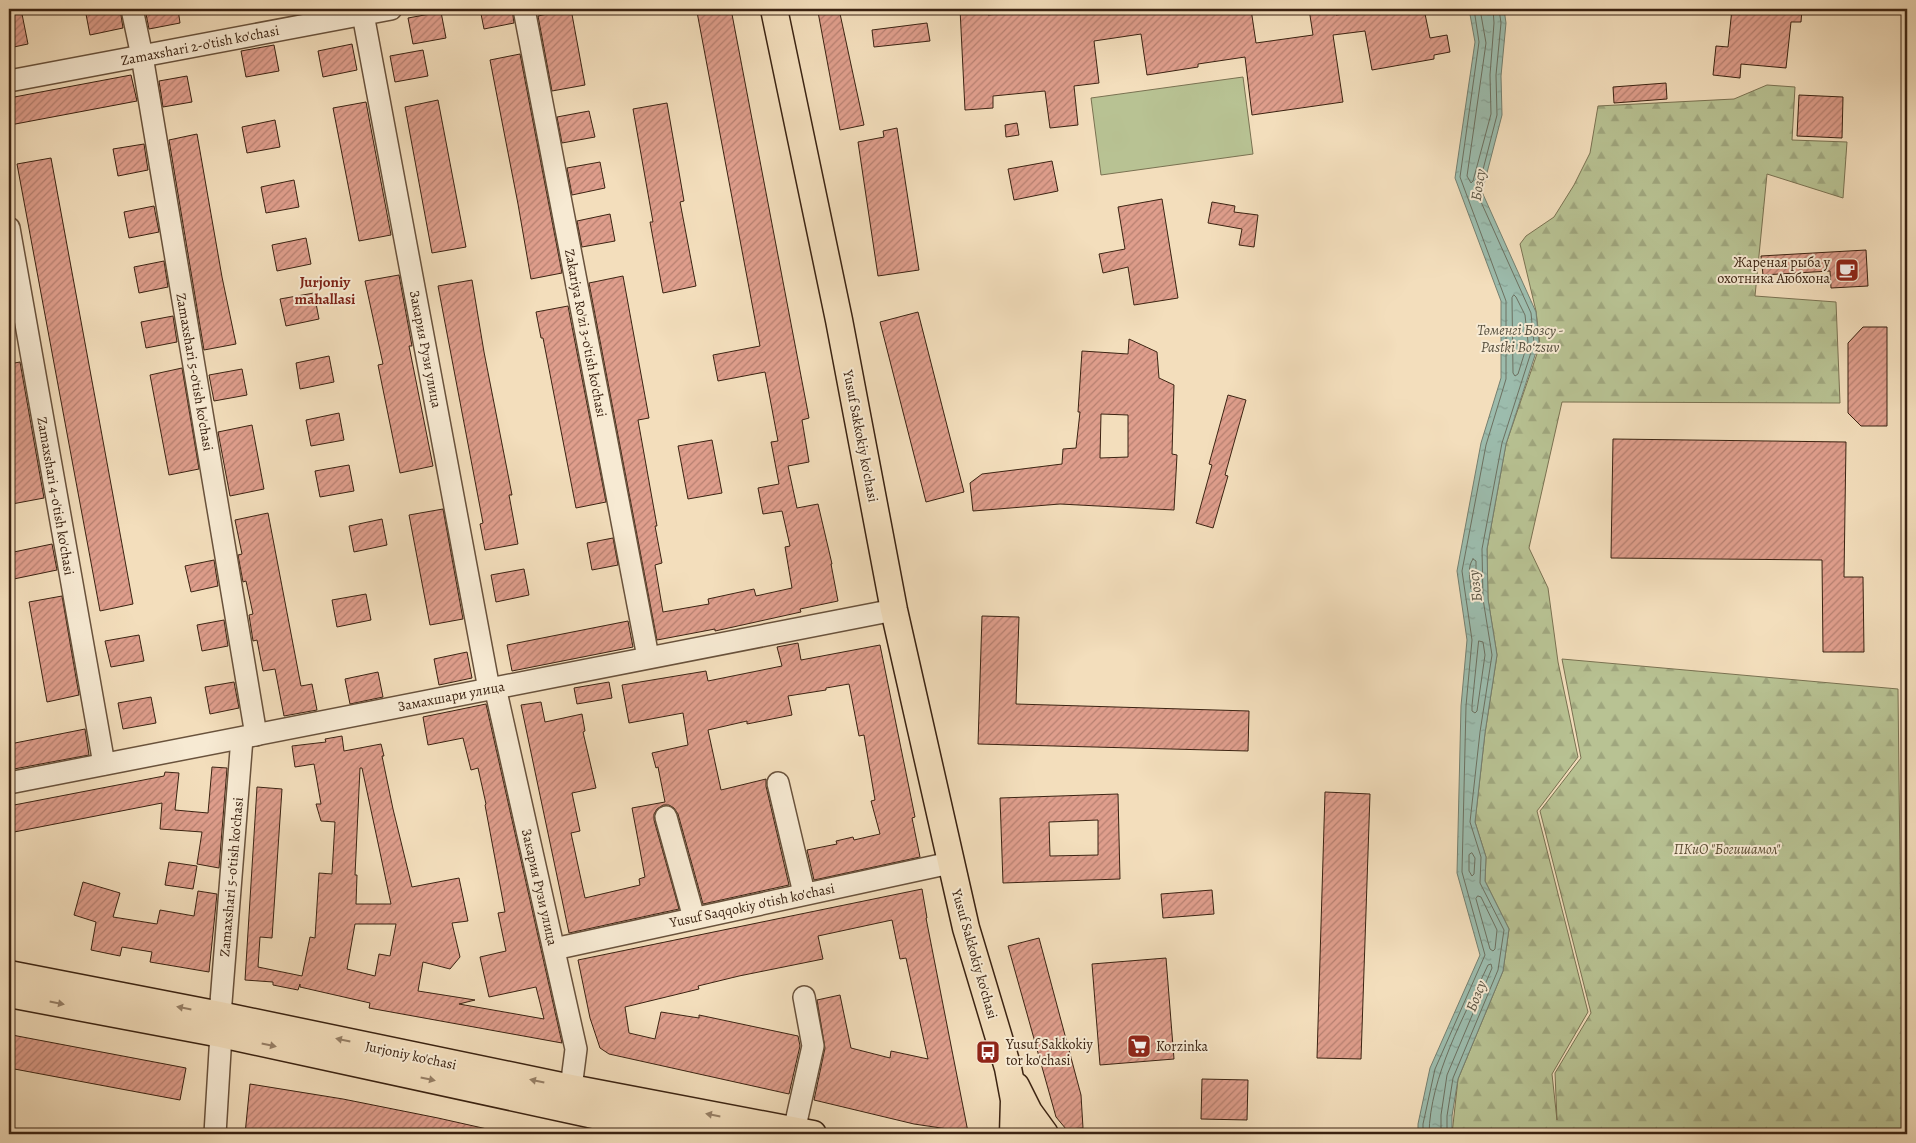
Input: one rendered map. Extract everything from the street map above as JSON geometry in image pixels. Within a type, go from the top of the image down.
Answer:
[{"type":"main road","name":"Yusuf Sakkokiy ko'chasi","points":[[774,9],[840,330],[894,610],[966,928],[1008,1068],[1014,1100],[1013,1134]]},
{"type":"main road","name":"Yusuf Sakkokiy ko'chasi","points":[[950,863],[959,946],[988,1052],[996,1098],[998,1134]]},
{"type":"main road","name":"Jurjoniy ko'chasi","points":[[9,974],[221,1024],[606,1126],[700,1134]]},
{"type":"main road","name":"Jurjoniy ko'chasi","points":[[9,994],[221,1024],[803,1132]]},
{"type":"main road","points":[[1008,1068],[1029,1112],[1044,1134]]},
{"type":"street","name":"Zamaxshari 5-o'tish ko'chasi","points":[[132,9],[142,56],[249,737],[221,1024],[215,1134]]},
{"type":"street","name":"Zamaxshari 2-o'tish ko'chasi","points":[[9,81],[363,11],[391,9]]},
{"type":"street","name":"Zakariya Ro'zi 3-o'tish ko'chasi","points":[[524,9],[648,657]]},
{"type":"street","name":"Закария Рузи улица","points":[[363,11],[492,688],[576,1049],[571,1088]]},
{"type":"street","name":"Zamaxshari 4-o'tish ko'chasi","points":[[9,228],[104,764]]},
{"type":"street","name":"Замахшари улица","points":[[9,783],[894,610]]},
{"type":"street","points":[[778,782],[804,893]]},
{"type":"street","points":[[666,817],[694,918]]},
{"type":"street","name":"Yusuf Saqqokiy o'tish ko'chasi","points":[[554,949],[804,893],[950,863]]},
{"type":"street","points":[[803,1132],[813,1046],[804,998]]},
{"type":"green space","points":[[1243,77],[1253,154],[1101,175],[1091,98]]},
{"type":"green space","name":"ПКиО \"Богишамол\"","points":[[1767,85],[1795,87],[1792,140],[1847,142],[1843,198],[1767,174],[1755,296],[1836,302],[1840,403],[1562,402],[1529,548],[1548,588],[1558,662],[1578,757],[1537,811],[1588,1012],[1552,1074],[1557,1120],[1555,1073],[1591,1013],[1540,811],[1581,758],[1562,659],[1898,689],[1903,1134],[1452,1134],[1458,1079],[1503,971],[1509,929],[1485,881],[1486,857],[1475,822],[1485,733],[1497,655],[1488,599],[1487,549],[1506,444],[1540,345],[1536,311],[1520,244],[1526,236],[1554,217],[1574,185],[1590,153],[1598,106],[1734,99]]},
{"type":"water","name":"Төменгі Бозсу - Pastki Boʻzsuv","points":[[1469,9],[1504,9],[1506,23],[1501,76],[1502,115],[1482,192],[1536,312],[1539,343],[1506,444],[1487,549],[1488,599],[1497,655],[1485,733],[1475,822],[1486,857],[1485,881],[1509,929],[1503,971],[1458,1079],[1452,1116],[1452,1134],[1418,1134],[1418,1124],[1430,1068],[1480,955],[1457,873],[1461,706],[1467,640],[1457,571],[1481,443],[1501,378],[1501,301],[1455,178],[1475,42]]},
{"type":"building","points":[[9,9],[21,9],[28,44],[9,48]]},
{"type":"building","points":[[85,9],[120,9],[123,28],[90,35]]},
{"type":"building","points":[[145,9],[178,9],[180,23],[149,29]]},
{"type":"building","points":[[480,9],[512,9],[514,23],[484,29]]},
{"type":"building","points":[[571,9],[585,85],[552,91],[538,16]]},
{"type":"building","points":[[711,9],[731,9],[809,418],[802,420],[809,462],[788,466],[797,508],[818,504],[832,564],[838,601],[800,609],[801,612],[715,631],[715,629],[657,640],[589,283],[623,276],[649,418],[638,420],[662,563],[655,565],[663,612],[709,604],[708,599],[754,589],[756,596],[792,588],[785,547],[790,546],[782,511],[763,514],[758,488],[779,484],[771,442],[778,441],[765,372],[718,381],[713,355],[760,346],[697,12]]},
{"type":"building","points":[[839,9],[864,125],[840,130],[818,12]]},
{"type":"building","points":[[960,9],[988,9],[988,15],[1058,9],[1251,9],[1256,43],[1313,35],[1309,9],[1335,9],[1336,15],[1370,11],[1370,14],[1400,9],[1424,9],[1430,38],[1447,35],[1450,52],[1434,55],[1434,59],[1372,70],[1365,31],[1333,35],[1343,102],[1252,115],[1245,57],[1198,64],[1198,67],[1147,75],[1141,34],[1094,41],[1099,83],[1074,86],[1078,125],[1050,128],[1045,91],[993,96],[993,108],[965,110]]},
{"type":"building","points":[[1732,9],[1802,9],[1801,22],[1791,22],[1786,68],[1741,64],[1740,78],[1713,75],[1716,46],[1728,47]]},
{"type":"building","points":[[441,12],[446,38],[413,44],[408,18]]},
{"type":"building","points":[[927,23],[930,41],[874,47],[872,30]]},
{"type":"building","points":[[352,44],[357,70],[323,77],[318,51]]},
{"type":"building","points":[[274,45],[279,71],[246,77],[241,51]]},
{"type":"building","points":[[423,50],[428,76],[395,82],[390,56]]},
{"type":"building","points":[[520,54],[562,273],[531,279],[490,60]]},
{"type":"building","points":[[131,75],[137,101],[10,125],[9,98]]},
{"type":"building","points":[[187,76],[192,102],[163,107],[159,81]]},
{"type":"building","points":[[1666,83],[1667,99],[1614,103],[1613,87]]},
{"type":"building","points":[[1799,95],[1843,97],[1842,138],[1797,136]]},
{"type":"building","points":[[438,100],[466,247],[432,253],[405,107]]},
{"type":"building","points":[[366,102],[391,235],[359,241],[333,108]]},
{"type":"building","points":[[667,103],[684,201],[680,202],[696,286],[663,293],[650,222],[653,222],[633,109]]},
{"type":"building","points":[[589,111],[595,137],[562,143],[557,117]]},
{"type":"building","points":[[275,120],[280,147],[247,153],[242,127]]},
{"type":"building","points":[[1017,123],[1019,135],[1006,137],[1005,125]]},
{"type":"building","points":[[897,128],[919,270],[878,276],[858,142],[884,137],[883,131]]},
{"type":"building","points":[[197,134],[222,277],[236,344],[204,350],[169,140]]},
{"type":"building","points":[[144,144],[148,170],[118,176],[113,149]]},
{"type":"building","points":[[51,158],[133,604],[100,611],[17,164]]},
{"type":"building","points":[[1052,161],[1058,191],[1014,200],[1008,169]]},
{"type":"building","points":[[600,162],[605,188],[572,195],[567,168]]},
{"type":"building","points":[[294,180],[299,207],[266,213],[261,187]]},
{"type":"building","points":[[1162,199],[1178,298],[1134,305],[1128,267],[1103,273],[1099,254],[1125,249],[1118,207]]},
{"type":"building","points":[[1212,202],[1235,206],[1234,212],[1258,215],[1254,247],[1239,245],[1242,229],[1208,223]]},
{"type":"building","points":[[154,206],[159,232],[129,238],[124,212]]},
{"type":"building","points":[[610,214],[615,241],[582,247],[577,221]]},
{"type":"building","points":[[306,238],[311,264],[277,271],[272,245]]},
{"type":"building","points":[[1866,250],[1868,286],[1831,288],[1830,271],[1763,275],[1761,256]]},
{"type":"building","points":[[164,261],[168,287],[139,293],[134,267]]},
{"type":"building","points":[[399,275],[412,346],[409,346],[433,466],[400,473],[378,365],[383,364],[365,281]]},
{"type":"building","points":[[472,280],[512,495],[509,495],[518,544],[485,550],[480,524],[483,523],[438,286]]},
{"type":"building","points":[[314,293],[319,319],[286,326],[280,299]]},
{"type":"building","points":[[568,306],[606,502],[576,508],[543,338],[541,338],[536,312]]},
{"type":"building","points":[[918,312],[964,492],[926,502],[880,322]]},
{"type":"building","points":[[173,316],[177,342],[146,348],[141,322]]},
{"type":"building","points":[[1863,327],[1887,327],[1887,426],[1861,426],[1848,413],[1848,343]]},
{"type":"building","points":[[1129,339],[1157,352],[1159,378],[1174,385],[1172,454],[1177,455],[1174,510],[1060,504],[973,511],[970,483],[982,474],[1062,464],[1063,449],[1076,448],[1080,412],[1078,412],[1082,351],[1128,354]],"holes":[[[1101,414],[1128,415],[1128,457],[1100,458]]]},
{"type":"building","points":[[329,356],[334,382],[300,389],[296,363]]},
{"type":"building","points":[[20,362],[44,498],[12,504],[9,484],[9,364]]},
{"type":"building","points":[[182,368],[199,469],[169,475],[150,375]]},
{"type":"building","points":[[242,369],[247,395],[214,401],[209,375]]},
{"type":"building","points":[[1228,395],[1246,400],[1225,475],[1228,476],[1213,528],[1196,523],[1212,465],[1209,464]]},
{"type":"building","points":[[339,413],[344,440],[311,446],[306,420]]},
{"type":"building","points":[[252,425],[264,489],[230,496],[218,432]]},
{"type":"building","points":[[1613,439],[1846,442],[1844,577],[1863,577],[1864,652],[1823,652],[1822,560],[1611,558]]},
{"type":"building","points":[[712,440],[722,493],[688,499],[678,446]]},
{"type":"building","points":[[349,465],[354,491],[320,497],[315,471]]},
{"type":"building","points":[[443,509],[463,619],[430,625],[409,515]]},
{"type":"building","points":[[268,513],[301,686],[312,684],[317,710],[284,716],[275,669],[263,671],[257,640],[253,641],[249,615],[253,614],[246,581],[243,582],[238,555],[242,554],[235,520]]},
{"type":"building","points":[[382,519],[387,545],[354,552],[349,526]]},
{"type":"building","points":[[613,538],[618,565],[592,570],[587,543]]},
{"type":"building","points":[[52,544],[57,570],[9,580],[9,553]]},
{"type":"building","points":[[214,560],[218,586],[191,592],[185,566]]},
{"type":"building","points":[[524,569],[529,595],[496,602],[491,575]]},
{"type":"building","points":[[366,594],[371,620],[337,627],[332,600]]},
{"type":"building","points":[[62,596],[79,695],[47,702],[29,602]]},
{"type":"building","points":[[982,616],[1019,617],[1016,704],[1249,711],[1248,751],[978,744]]},
{"type":"building","points":[[224,620],[228,646],[202,651],[197,625]]},
{"type":"building","points":[[628,621],[633,647],[512,671],[507,645]]},
{"type":"building","points":[[139,635],[144,661],[111,667],[105,641]]},
{"type":"building","points":[[798,643],[801,660],[880,645],[915,817],[912,818],[920,857],[814,880],[807,850],[837,844],[836,841],[853,837],[854,840],[880,834],[871,801],[875,800],[864,735],[859,736],[849,684],[788,696],[792,715],[747,724],[747,721],[708,730],[721,790],[766,779],[789,885],[703,904],[678,814],[669,805],[663,805],[654,814],[654,820],[679,909],[569,933],[521,705],[541,702],[545,722],[582,714],[585,731],[583,732],[596,788],[572,793],[580,831],[571,833],[585,898],[640,885],[639,879],[645,877],[632,808],[665,802],[658,767],[656,768],[652,753],[688,745],[683,713],[629,723],[622,685],[706,671],[708,681],[782,666],[777,647]]},
{"type":"building","points":[[467,652],[472,678],[439,685],[434,659]]},
{"type":"building","points":[[378,672],[383,697],[350,704],[345,679]]},
{"type":"building","points":[[234,682],[239,708],[210,714],[205,687]]},
{"type":"building","points":[[609,682],[612,698],[577,704],[574,688]]},
{"type":"building","points":[[151,697],[156,723],[123,729],[118,703]]},
{"type":"building","points":[[486,704],[562,1043],[369,1008],[370,1003],[300,987],[300,984],[298,990],[273,985],[273,982],[245,980],[257,787],[282,789],[272,938],[260,937],[258,967],[302,976],[310,937],[315,938],[319,873],[332,874],[335,822],[321,821],[316,804],[321,804],[314,764],[295,767],[292,746],[326,742],[325,739],[342,736],[344,751],[381,744],[393,809],[412,887],[459,878],[468,921],[452,923],[460,957],[450,969],[423,962],[418,991],[475,1000],[459,1004],[544,1019],[536,987],[489,997],[480,957],[506,951],[498,913],[505,912],[478,768],[471,770],[463,738],[428,745],[423,717]],"holes":[[[360,768],[362,768],[391,904],[356,904],[357,875],[355,875]],[[355,924],[396,924],[390,956],[379,954],[375,976],[347,969]]]},
{"type":"building","points":[[85,729],[89,755],[14,769],[10,744]]},
{"type":"building","points":[[212,767],[227,768],[219,868],[197,864],[202,832],[160,829],[162,803],[9,833],[9,806],[164,776],[165,772],[179,773],[175,810],[208,813]]},
{"type":"building","points":[[1325,792],[1370,794],[1361,1059],[1317,1058]]},
{"type":"building","points":[[1118,794],[1120,879],[1003,883],[1000,798]],"holes":[[[1098,820],[1098,855],[1050,856],[1049,822]]]},
{"type":"building","points":[[169,862],[197,866],[193,889],[165,885]]},
{"type":"building","points":[[83,882],[120,893],[113,917],[157,924],[160,910],[194,916],[198,891],[217,894],[209,972],[150,962],[152,952],[122,947],[120,956],[91,950],[96,922],[74,915]]},
{"type":"building","points":[[922,889],[968,1132],[914,1124],[814,1100],[825,1048],[817,1000],[840,995],[851,1048],[890,1058],[891,1051],[928,1059],[906,958],[900,959],[892,920],[818,936],[823,959],[739,976],[698,986],[699,989],[625,1007],[629,1033],[655,1039],[661,1012],[699,1018],[699,1015],[798,1036],[800,1046],[789,1094],[609,1054],[600,1048],[590,1018],[578,960]]},
{"type":"building","points":[[1212,890],[1214,914],[1163,918],[1161,894]]},
{"type":"building","points":[[1039,938],[1081,1095],[1083,1128],[1066,1129],[1056,1117],[1008,946]]},
{"type":"building","points":[[1166,958],[1174,1059],[1100,1065],[1092,964]]},
{"type":"building","points":[[12,1035],[186,1068],[180,1100],[9,1068]]},
{"type":"building","points":[[1202,1079],[1248,1080],[1247,1120],[1201,1119]]},
{"type":"building","points":[[250,1084],[343,1099],[438,1118],[487,1129],[486,1134],[245,1134]]},
{"type":"place","name":"Жареная рыба у охотника Аюбхона","points":[[1847,270]]},
{"type":"place","name":"Korzinka","points":[[1139,1046]]},
{"type":"place","name":"Yusuf Sakkokiy tor ko'chasi","points":[[988,1052]]},
{"type":"district","name":"Jurjoniy mahallasi","points":[[325,290]]},
{"type":"water label","name":"Бозсу","points":[[1478,185]]},
{"type":"water label","name":"Бозсу","points":[[1475,586]]},
{"type":"water label","name":"Бозсу","points":[[1476,996]]}]
